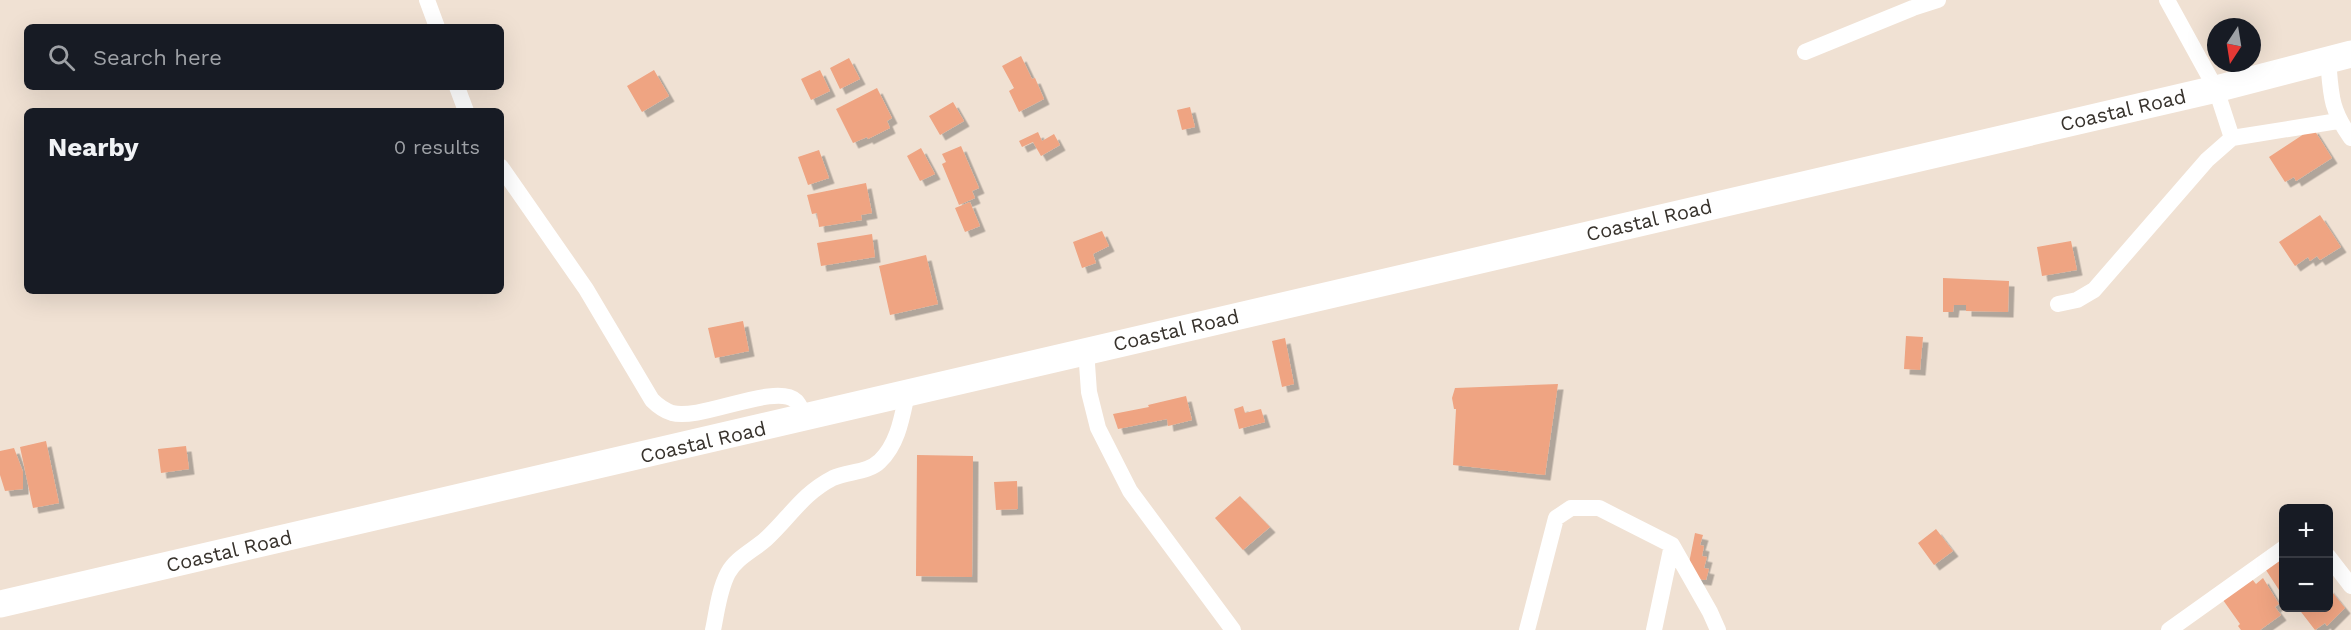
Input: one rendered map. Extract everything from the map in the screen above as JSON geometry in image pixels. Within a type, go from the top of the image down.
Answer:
[{"type":"highway","name":"Coastal Road","points":[[0,604],[2216,89],[2340,56]]},
{"type":"street","points":[[427,0],[436,24]]},
{"type":"street","points":[[1805,52],[1912,8],[1938,0]]},
{"type":"street","points":[[2167,0],[2216,89],[2232,138]]},
{"type":"street","points":[[2340,56],[2332,104],[2338,121],[2351,138]]},
{"type":"street","points":[[458,90],[465,108]]},
{"type":"street","points":[[2058,304],[2077,300],[2094,290],[2207,160],[2232,138],[2338,121]]},
{"type":"street","points":[[504,171],[586,289],[652,400],[661,409],[674,414],[691,413],[781,395],[796,401],[806,418]]},
{"type":"street","points":[[1086,350],[1089,392],[1098,428],[1130,491],[1233,630]]},
{"type":"street","points":[[713,630],[729,571],[765,540],[800,501],[832,479],[879,463],[891,446],[899,428],[907,394]]},
{"type":"street","points":[[1527,630],[1556,518],[1571,508],[1599,508],[1672,545],[1718,630]]},
{"type":"street","points":[[1654,630],[1672,545]]},
{"type":"street","points":[[2169,630],[2279,551]]},
{"type":"street","points":[[2330,558],[2351,585]]},
{"type":"building","points":[[1021,56],[1032,79],[1035,78],[1044,99],[1019,112],[1009,91],[1014,88],[1002,66]]},
{"type":"building","points":[[849,58],[860,79],[840,89],[830,68]]},
{"type":"building","points":[[654,70],[669,96],[642,112],[627,86]]},
{"type":"building","points":[[820,70],[830,91],[811,100],[801,79]]},
{"type":"building","points":[[877,88],[892,118],[887,121],[890,128],[868,139],[867,137],[853,143],[836,109]]},
{"type":"building","points":[[953,102],[964,121],[940,135],[929,116]]},
{"type":"building","points":[[1190,107],[1195,127],[1182,130],[1177,110]]},
{"type":"building","points":[[2313,128],[2332,158],[2296,181],[2294,177],[2285,182],[2269,157]]},
{"type":"building","points":[[1038,132],[1042,141],[1054,134],[1060,145],[1041,156],[1033,142],[1022,147],[1019,141]]},
{"type":"building","points":[[961,146],[979,188],[972,191],[975,198],[959,205],[942,164],[946,162],[942,154]]},
{"type":"building","points":[[921,148],[935,174],[920,181],[907,156]]},
{"type":"building","points":[[819,150],[829,178],[808,185],[798,157]]},
{"type":"building","points":[[866,183],[872,213],[861,215],[862,220],[819,227],[817,213],[812,214],[807,195]]},
{"type":"building","points":[[970,202],[980,226],[965,232],[955,208]]},
{"type":"building","points":[[2320,215],[2341,247],[2320,260],[2317,256],[2310,261],[2308,257],[2295,266],[2279,242]]},
{"type":"building","points":[[1102,231],[1109,246],[1093,254],[1096,263],[1082,268],[1073,242]]},
{"type":"building","points":[[872,234],[875,257],[821,266],[817,243]]},
{"type":"building","points":[[2071,241],[2077,270],[2042,276],[2037,247]]},
{"type":"building","points":[[926,255],[938,304],[890,315],[879,266]]},
{"type":"building","points":[[1943,278],[2009,281],[2008,312],[1966,311],[1966,305],[1954,305],[1953,312],[1943,312]]},
{"type":"building","points":[[743,321],[749,351],[715,358],[708,328]]},
{"type":"building","points":[[1906,336],[1923,337],[1920,370],[1904,369]]},
{"type":"building","points":[[1285,338],[1294,384],[1282,387],[1272,341]]},
{"type":"building","points":[[1558,384],[1545,475],[1453,465],[1456,409],[1454,409],[1452,398],[1455,388]]},
{"type":"building","points":[[1186,396],[1192,420],[1168,426],[1167,419],[1118,429],[1113,414],[1149,407],[1148,405]]},
{"type":"building","points":[[1243,406],[1245,413],[1261,409],[1265,422],[1239,429],[1234,409]]},
{"type":"building","points":[[46,441],[59,503],[33,508],[20,447]]},
{"type":"building","points":[[186,446],[189,469],[161,473],[158,449]]},
{"type":"building","points":[[14,448],[23,472],[23,489],[5,491],[0,475],[0,451]]},
{"type":"building","points":[[917,455],[973,456],[972,577],[916,576]]},
{"type":"building","points":[[1017,481],[1018,509],[996,510],[994,482]]},
{"type":"building","points":[[1240,496],[1270,527],[1243,550],[1215,518]]},
{"type":"building","points":[[1936,529],[1953,551],[1934,565],[1918,543]]},
{"type":"building","points":[[1695,533],[1703,535],[1700,545],[1704,546],[1702,556],[1707,557],[1704,568],[1709,569],[1706,580],[1686,578]]},
{"type":"building","points":[[2279,557],[2279,590],[2264,567]]},
{"type":"building","points":[[2263,578],[2279,604],[2275,607],[2281,615],[2260,630],[2241,630],[2238,626],[2240,624],[2223,600],[2252,579],[2256,584]]},
{"type":"building","points":[[2333,593],[2345,608],[2327,626],[2325,623],[2315,630],[2301,612],[2333,612]]}]
